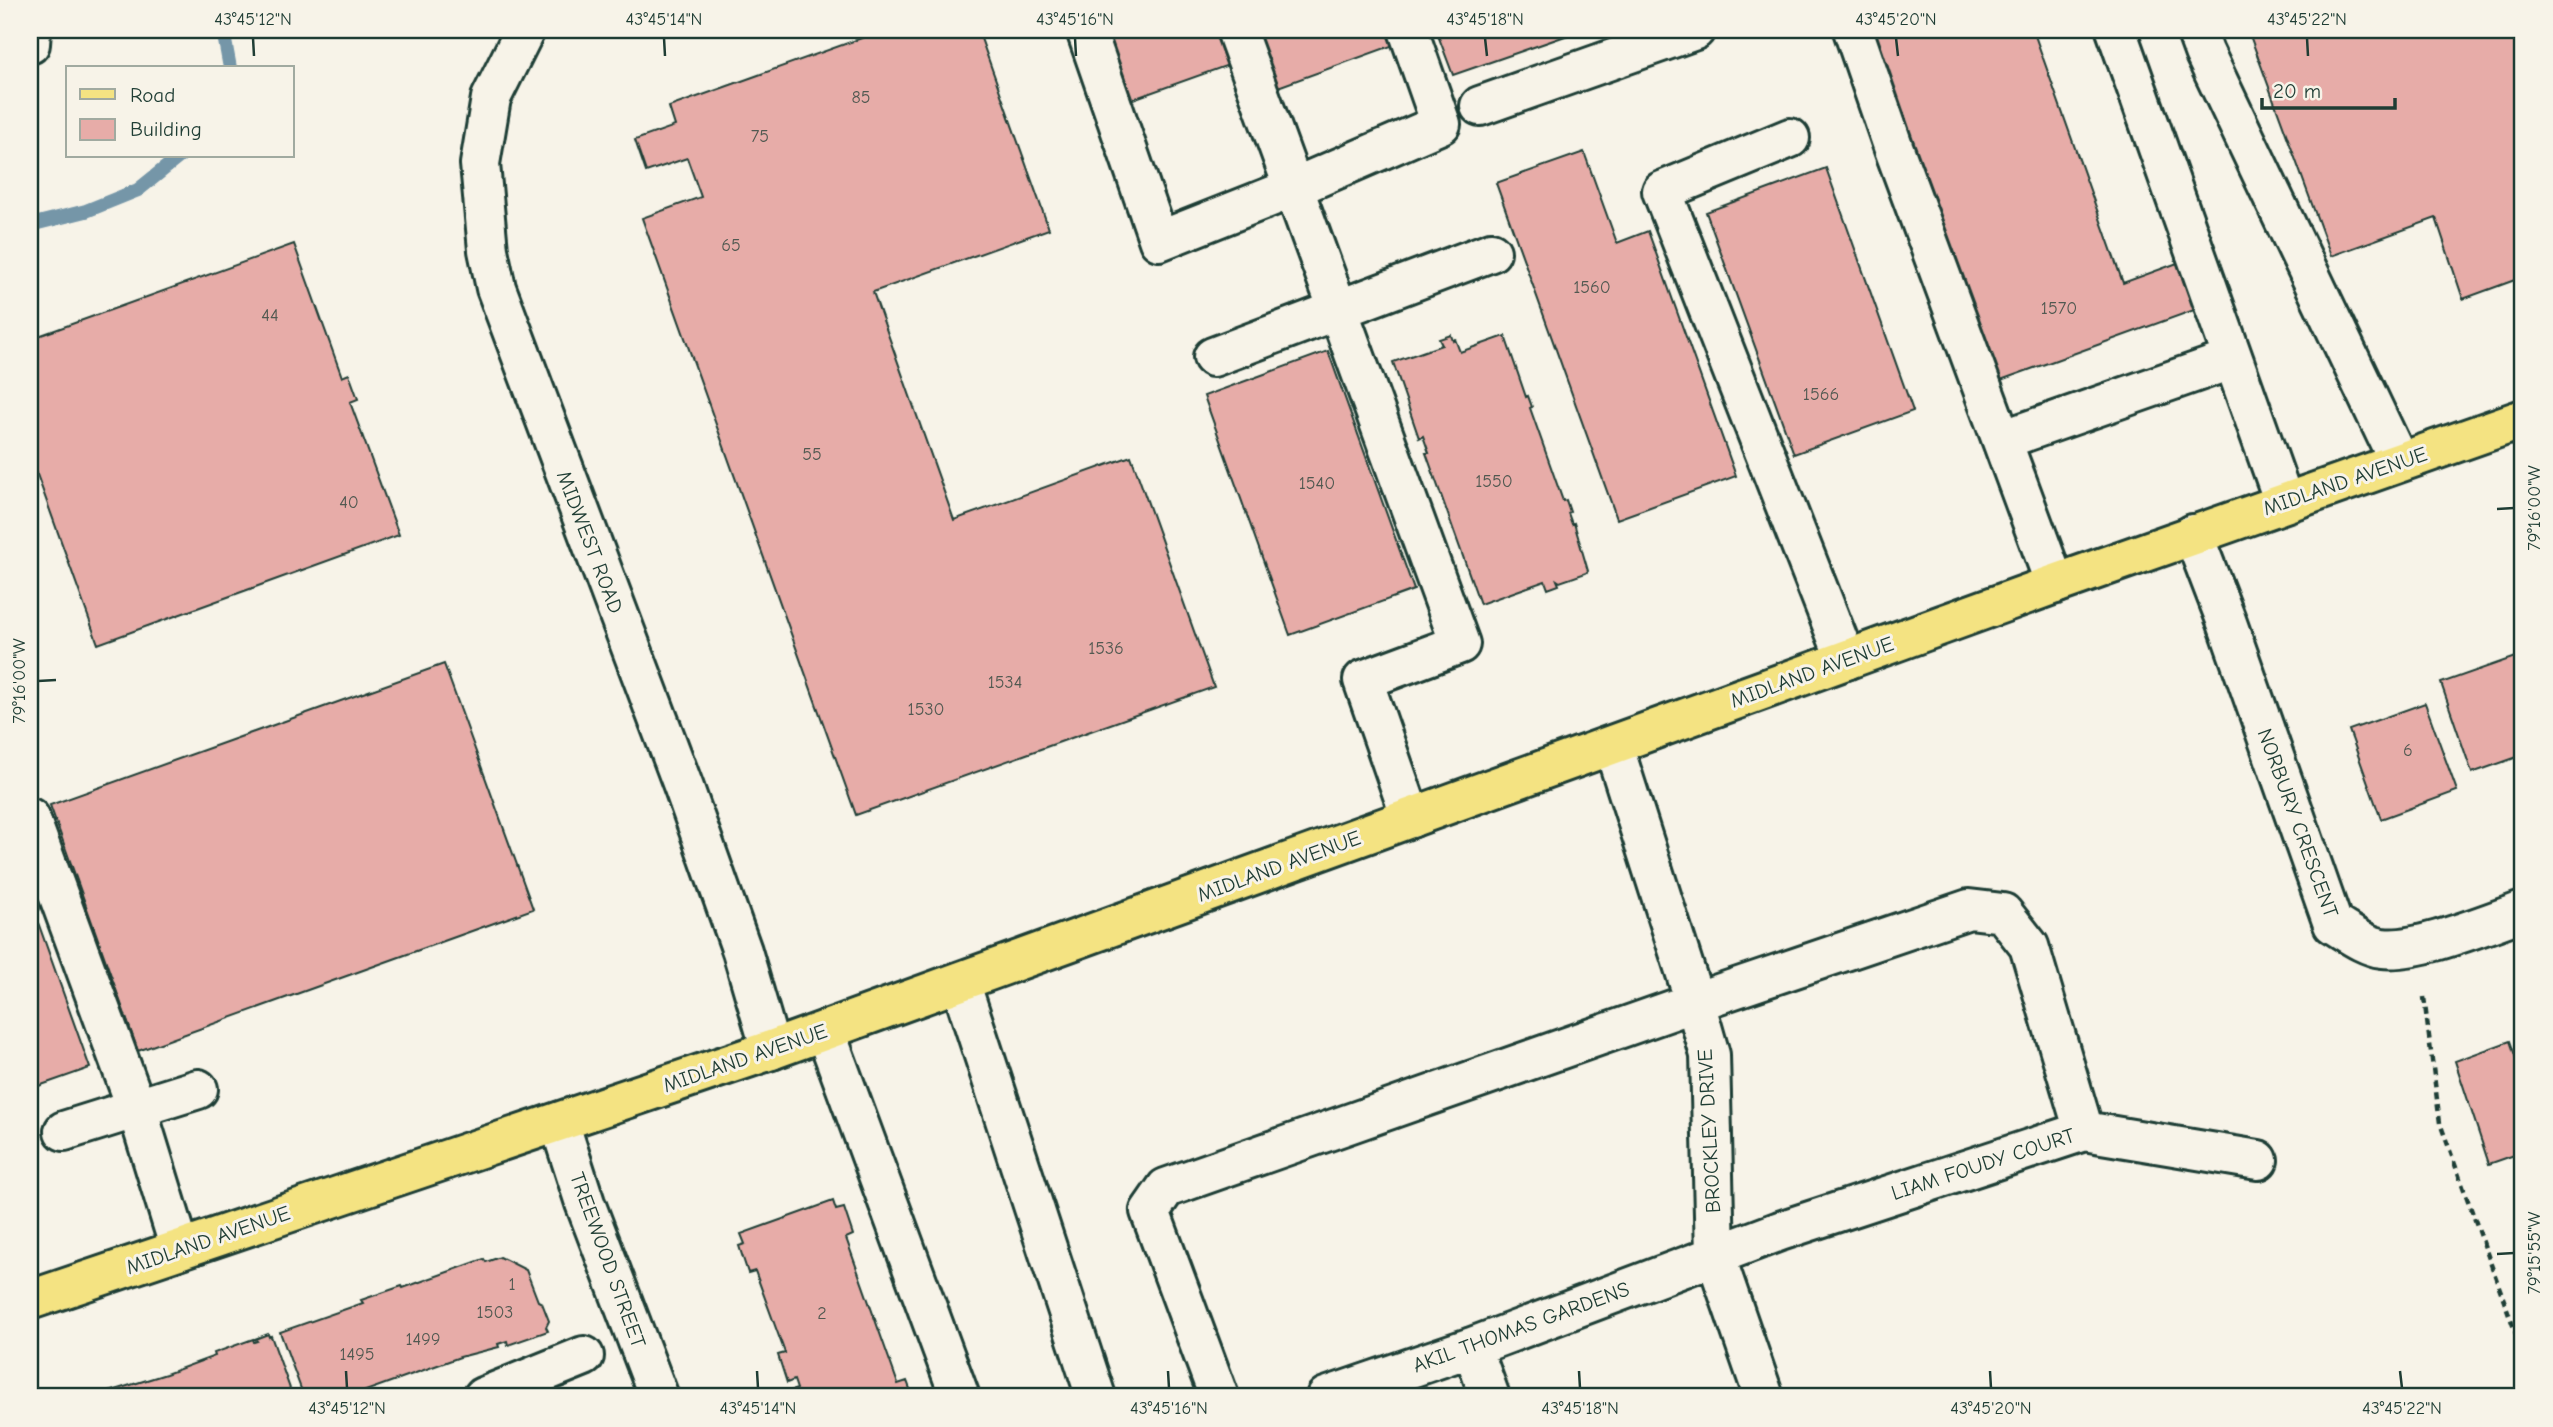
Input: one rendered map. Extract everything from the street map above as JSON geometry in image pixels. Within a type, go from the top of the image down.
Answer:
[{"type":"main road","name":"MIDLAND AVENUE","points":[[30,1300],[825,1031],[2193,534],[2523,419]]},
{"type":"street","points":[[30,44],[31,30]]},
{"type":"street","name":"MIDWEST ROAD","points":[[525,30],[491,98],[480,164],[488,250],[496,288],[689,800],[742,951],[771,1050]]},
{"type":"street","points":[[1086,30],[1159,242],[1441,124],[1408,30]]},
{"type":"street","points":[[1236,30],[1460,644],[1363,680],[1411,818]]},
{"type":"street","points":[[1480,106],[1617,43],[1695,30]]},
{"type":"street","points":[[1853,30],[1894,149],[2055,584]]},
{"type":"street","points":[[2116,30],[2284,502]]},
{"type":"street","points":[[2196,30],[2204,52],[2399,462]]},
{"type":"street","points":[[1790,138],[1662,191],[1846,660]]},
{"type":"street","points":[[1213,357],[1491,251]]},
{"type":"street","points":[[2003,440],[2233,359]]},
{"type":"street","name":"NORBURY CRESCENT","points":[[2193,534],[2333,924],[2380,948],[2401,947],[2436,940],[2523,911]]},
{"type":"street","name":"BROCKLEY DRIVE","points":[[1612,745],[1710,1055],[1715,1255],[1764,1397]]},
{"type":"street","points":[[30,818],[137,1109],[180,1249]]},
{"type":"street","points":[[1219,1397],[1150,1211],[1166,1188],[1969,909],[2003,913],[2029,946],[2084,1131]]},
{"type":"street","points":[[960,982],[1096,1397]]},
{"type":"street","points":[[825,1031],[960,1397]]},
{"type":"street","points":[[64,1131],[198,1089]]},
{"type":"street","name":"TREEWOOD STREET","points":[[559,1122],[585,1203],[659,1397]]},
{"type":"street","name":"LIAM FOUDY COURT","points":[[1715,1255],[2084,1131],[2258,1160]]},
{"type":"street","name":"AKIL THOMAS GARDENS","points":[[1326,1397],[1472,1347],[1715,1255]]},
{"type":"street","points":[[1472,1347],[1490,1397]]},
{"type":"street","points":[[483,1397],[584,1356]]},
{"type":"path","points":[[2424,998],[2440,1123],[2523,1353]]},
{"type":"building","points":[[884,30],[978,30],[1049,229],[873,292],[954,520],[1131,456],[1214,687],[856,815],[642,218],[701,197],[687,158],[646,172],[635,140],[675,126],[669,107]]},
{"type":"building","points":[[1096,30],[1226,30],[1237,62],[1122,103]]},
{"type":"building","points":[[1257,30],[1389,30],[1394,45],[1278,87]]},
{"type":"building","points":[[1436,30],[1570,30],[1571,34],[1453,75]]},
{"type":"building","points":[[1873,30],[2033,30],[2123,283],[2180,262],[2197,309],[1998,381]]},
{"type":"building","points":[[2248,30],[2523,30],[2523,277],[2463,299],[2436,218],[2331,256]]},
{"type":"building","points":[[1584,152],[1617,243],[1648,231],[1736,476],[1617,519],[1496,183]]},
{"type":"building","points":[[1826,168],[1913,411],[1794,454],[1706,212]]},
{"type":"building","points":[[294,244],[342,377],[349,374],[358,399],[350,402],[399,535],[98,644],[30,455],[30,339]]},
{"type":"building","points":[[1451,335],[1460,352],[1505,336],[1563,501],[1566,500],[1570,512],[1568,513],[1572,524],[1574,523],[1588,571],[1586,573],[1560,582],[1557,580],[1559,585],[1548,589],[1545,581],[1480,604],[1426,453],[1429,453],[1423,436],[1419,438],[1393,362],[1442,345],[1439,339]]},
{"type":"building","points":[[1328,351],[1414,590],[1290,635],[1204,396]]},
{"type":"building","points":[[2515,657],[2523,680],[2523,755],[2472,773],[2441,683]]},
{"type":"building","points":[[444,664],[533,909],[138,1051],[50,805]]},
{"type":"building","points":[[2425,703],[2457,791],[2381,819],[2349,730]]},
{"type":"building","points":[[30,900],[90,1068],[30,1089]]},
{"type":"building","points":[[2510,1041],[2523,1078],[2523,1152],[2489,1164],[2455,1061]]},
{"type":"building","points":[[833,1201],[836,1210],[844,1208],[853,1235],[846,1238],[898,1384],[907,1381],[913,1397],[793,1397],[791,1391],[797,1389],[794,1380],[787,1383],[778,1355],[785,1353],[755,1271],[748,1273],[739,1246],[745,1244],[741,1234]]},
{"type":"building","points":[[500,1257],[526,1270],[549,1321],[546,1327],[548,1331],[508,1345],[507,1341],[498,1344],[499,1347],[460,1357],[349,1397],[304,1397],[280,1332],[363,1303],[361,1300],[402,1286],[403,1288],[484,1259],[486,1262]]},
{"type":"building","points":[[268,1334],[293,1397],[92,1397],[166,1374],[215,1356],[214,1353],[253,1339],[254,1342],[257,1341],[255,1339]]},
{"type":"waterway","points":[[223,30],[230,66]]},
{"type":"waterway","points":[[30,225],[86,211],[138,190],[178,158]]}]
